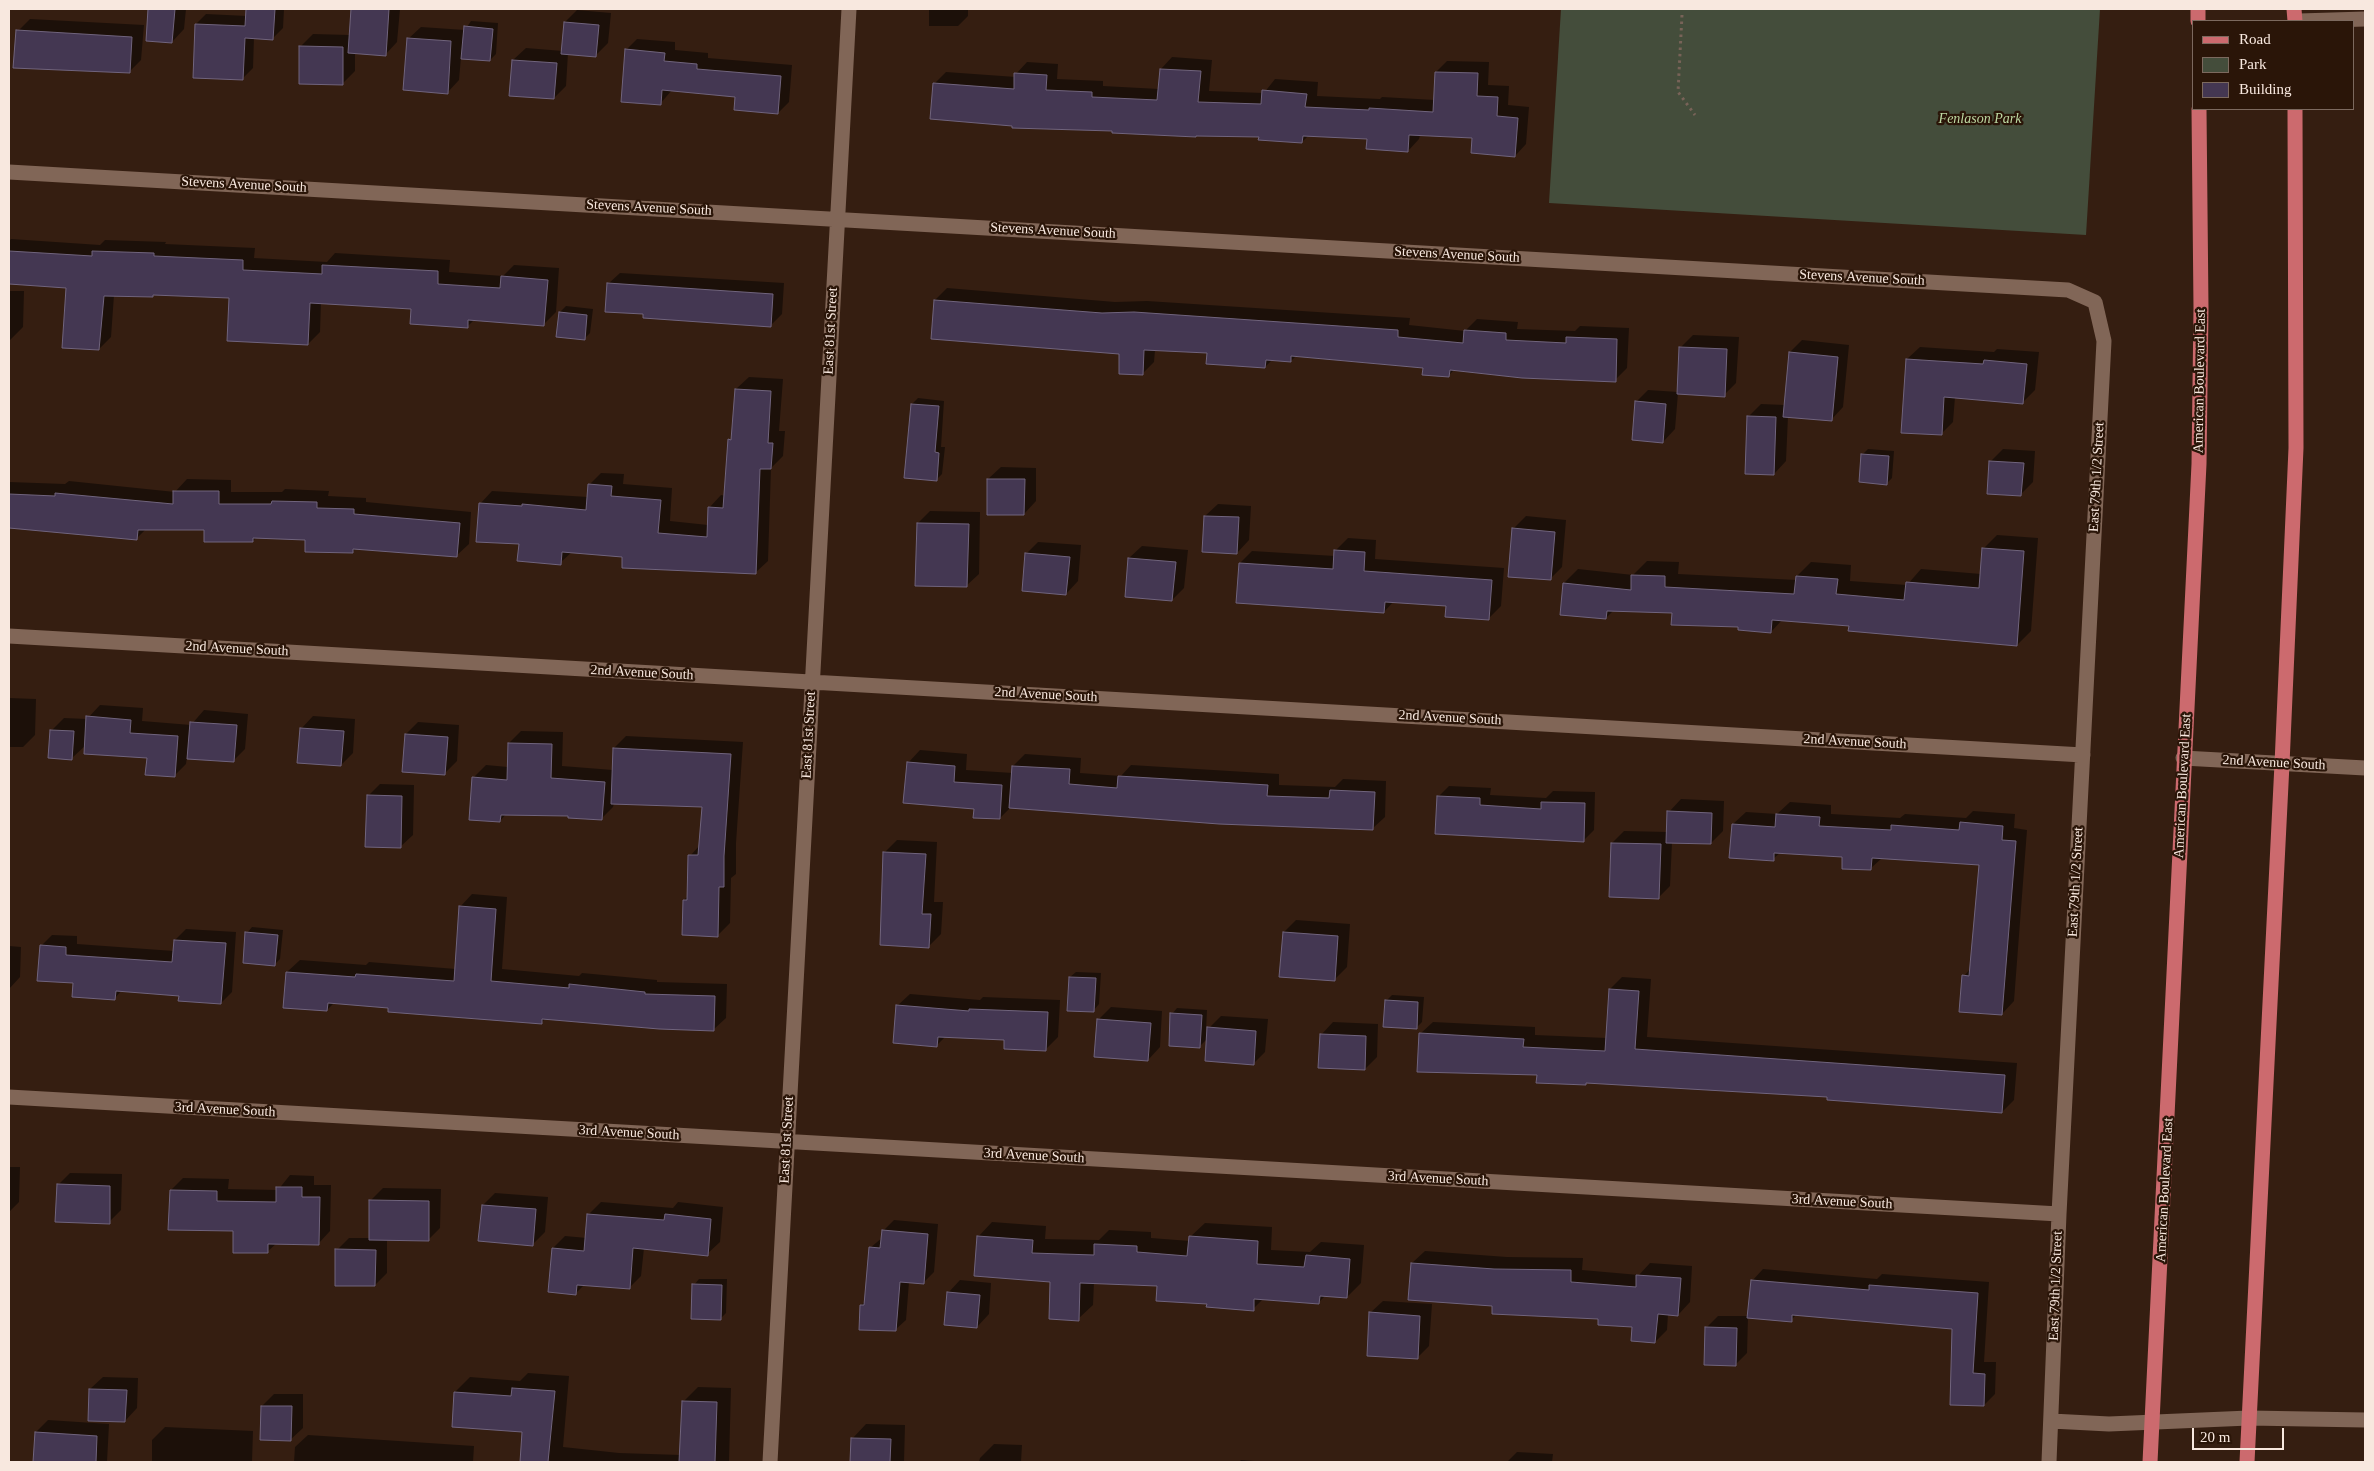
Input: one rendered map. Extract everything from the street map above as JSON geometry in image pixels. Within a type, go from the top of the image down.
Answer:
[{"type":"main road","name":"American Boulevard East","points":[[2150,1462],[2168,1135],[2199,464],[2201,308],[2199,110]]},
{"type":"main road","points":[[2246,1462],[2282,764],[2296,448],[2295,110]]},
{"type":"street","name":"East 81st Street","points":[[770,1462],[849,9]]},
{"type":"street","points":[[2331,20],[2365,19]]},
{"type":"street","name":"Stevens Avenue South","points":[[9,172],[2068,290],[2094,302]]},
{"type":"street","name":"East 79th 1/2 Street","points":[[2049,1462],[2058,1214],[2104,341],[2094,302]]},
{"type":"street","name":"2nd Avenue South","points":[[9,636],[2083,755]]},
{"type":"street","name":"2nd Avenue South","points":[[2184,758],[2365,768]]},
{"type":"street","name":"3rd Avenue South","points":[[9,1097],[2058,1214]]},
{"type":"street","points":[[2051,1421],[2152,1424],[2249,1418],[2365,1420]]},
{"type":"path","points":[[1682,15],[1678,92],[1695,115]]},
{"type":"green space","name":"Fenlason Park","points":[[1561,9],[2100,9],[2086,235],[1549,203]]},
{"type":"building","points":[[148,9],[175,9],[172,43],[146,41]]},
{"type":"building","points":[[246,9],[275,9],[273,40],[245,38],[243,80],[193,78],[195,24],[245,26]]},
{"type":"building","points":[[351,9],[389,9],[386,56],[348,53]]},
{"type":"building","points":[[564,22],[599,25],[596,57],[561,54]]},
{"type":"building","points":[[464,26],[493,29],[490,61],[461,59]]},
{"type":"building","points":[[16,30],[132,37],[130,73],[13,68]]},
{"type":"building","points":[[407,38],[451,41],[448,94],[403,90]]},
{"type":"building","points":[[299,46],[343,47],[343,85],[299,84]]},
{"type":"building","points":[[625,49],[665,53],[664,61],[697,64],[697,69],[781,76],[778,114],[734,110],[735,97],[662,90],[661,105],[621,102]]},
{"type":"building","points":[[512,60],[557,63],[554,99],[509,96]]},
{"type":"building","points":[[1160,69],[1201,71],[1198,102],[1261,104],[1262,90],[1307,94],[1305,107],[1433,112],[1435,72],[1478,73],[1477,96],[1498,97],[1497,116],[1518,118],[1515,157],[1471,153],[1472,138],[1409,135],[1408,152],[1366,149],[1367,139],[1303,136],[1302,143],[1258,140],[1259,137],[1196,137],[1112,133],[1112,131],[1012,128],[1012,126],[930,119],[933,83],[1014,89],[1014,73],[1047,75],[1046,90],[1092,92],[1092,97],[1157,100]]},
{"type":"building","points":[[9,251],[92,256],[92,251],[154,253],[154,256],[243,260],[243,270],[322,274],[322,265],[438,271],[438,284],[500,288],[501,276],[548,280],[544,326],[468,320],[468,328],[410,324],[411,309],[310,303],[308,345],[227,341],[229,298],[153,295],[153,297],[104,296],[99,350],[62,348],[66,288],[9,284]]},
{"type":"building","points":[[607,283],[773,294],[771,327],[643,318],[643,314],[605,312]]},
{"type":"building","points":[[934,300],[1102,313],[1134,312],[1398,330],[1398,337],[1463,343],[1464,330],[1506,333],[1506,340],[1566,343],[1566,337],[1617,339],[1616,382],[1522,378],[1450,370],[1449,377],[1422,375],[1423,368],[1291,356],[1291,362],[1266,360],[1265,368],[1206,364],[1207,353],[1144,350],[1143,375],[1119,374],[1119,354],[931,339]]},
{"type":"building","points":[[559,312],[587,315],[585,340],[556,337]]},
{"type":"building","points":[[1679,347],[1727,349],[1725,397],[1677,394]]},
{"type":"building","points":[[1789,352],[1838,357],[1832,421],[1783,417]]},
{"type":"building","points":[[1906,359],[1983,364],[1984,360],[2027,364],[2023,404],[1944,397],[1942,435],[1901,433]]},
{"type":"building","points":[[735,389],[771,391],[768,443],[773,443],[771,469],[760,469],[756,574],[622,568],[622,557],[562,552],[561,565],[517,561],[519,544],[476,542],[479,503],[522,506],[522,504],[586,510],[588,484],[612,486],[611,496],[661,500],[658,533],[707,537],[708,507],[723,508],[728,439],[731,440]]},
{"type":"building","points":[[1635,401],[1666,404],[1663,443],[1632,440]]},
{"type":"building","points":[[911,404],[939,406],[935,452],[939,453],[937,481],[904,478]]},
{"type":"building","points":[[1747,416],[1776,417],[1774,475],[1745,474]]},
{"type":"building","points":[[1861,454],[1889,456],[1887,485],[1859,482]]},
{"type":"building","points":[[1989,461],[2024,463],[2021,496],[1987,494]]},
{"type":"building","points":[[987,479],[1025,479],[1024,515],[987,515]]},
{"type":"building","points":[[173,491],[219,491],[219,504],[271,504],[272,501],[317,502],[317,508],[354,509],[354,514],[460,523],[457,557],[353,549],[353,553],[305,552],[305,540],[253,538],[253,542],[204,542],[204,530],[138,530],[137,540],[9,528],[9,494],[55,496],[55,493],[173,504]]},
{"type":"building","points":[[1204,516],[1239,517],[1237,554],[1202,552]]},
{"type":"building","points":[[917,523],[969,524],[967,587],[915,586]]},
{"type":"building","points":[[1512,528],[1555,532],[1551,580],[1508,577]]},
{"type":"building","points":[[1982,548],[2024,551],[2017,646],[1848,631],[1849,626],[1772,620],[1771,633],[1738,630],[1738,627],[1671,625],[1672,613],[1607,611],[1606,619],[1560,615],[1563,583],[1631,590],[1631,575],[1665,576],[1665,587],[1794,594],[1796,576],[1838,579],[1836,594],[1904,600],[1906,582],[1979,588]]},
{"type":"building","points":[[1334,550],[1365,552],[1364,571],[1492,580],[1489,620],[1445,617],[1446,606],[1385,602],[1384,613],[1236,603],[1239,563],[1333,569]]},
{"type":"building","points":[[1025,553],[1070,557],[1066,595],[1022,591]]},
{"type":"building","points":[[1128,558],[1176,562],[1172,601],[1125,597]]},
{"type":"building","points":[[86,716],[131,720],[130,733],[178,736],[175,777],[145,775],[147,758],[84,754]]},
{"type":"building","points":[[190,722],[237,725],[234,762],[187,759]]},
{"type":"building","points":[[300,728],[344,731],[341,766],[297,763]]},
{"type":"building","points":[[50,730],[74,731],[72,760],[48,758]]},
{"type":"building","points":[[405,734],[448,737],[445,775],[402,772]]},
{"type":"building","points":[[508,743],[552,744],[551,778],[605,782],[602,820],[568,818],[568,816],[501,815],[500,822],[469,820],[472,777],[507,780]]},
{"type":"building","points":[[613,748],[731,754],[724,856],[724,887],[719,887],[718,937],[682,935],[683,900],[687,900],[688,855],[698,855],[702,807],[611,804]]},
{"type":"building","points":[[907,762],[955,766],[954,782],[1002,785],[1000,819],[973,818],[974,809],[903,803]]},
{"type":"building","points":[[1012,766],[1070,769],[1069,784],[1117,788],[1118,776],[1268,785],[1267,796],[1329,798],[1330,790],[1375,792],[1373,830],[1219,824],[1009,808]]},
{"type":"building","points":[[367,795],[402,796],[401,848],[365,847]]},
{"type":"building","points":[[1437,796],[1480,798],[1480,805],[1541,809],[1541,802],[1585,803],[1584,842],[1435,834]]},
{"type":"building","points":[[1667,811],[1712,813],[1711,844],[1666,843]]},
{"type":"building","points":[[1776,814],[1820,817],[1819,826],[1891,830],[1891,825],[1959,830],[1960,822],[2003,826],[2002,840],[2016,841],[2002,1015],[1959,1012],[1962,975],[1969,976],[1979,865],[1872,858],[1871,870],[1842,869],[1842,857],[1774,853],[1774,861],[1729,858],[1732,824],[1775,827]]},
{"type":"building","points":[[1611,843],[1661,844],[1659,899],[1609,897]]},
{"type":"building","points":[[883,852],[926,854],[922,914],[931,914],[929,948],[880,945]]},
{"type":"building","points":[[459,906],[496,909],[491,981],[569,988],[569,984],[645,992],[645,994],[715,996],[714,1031],[659,1029],[542,1019],[542,1024],[388,1012],[388,1008],[328,1003],[327,1011],[283,1008],[286,972],[355,977],[356,974],[454,981]]},
{"type":"building","points":[[245,932],[278,935],[275,966],[243,963]]},
{"type":"building","points":[[1283,932],[1338,936],[1335,981],[1279,977]]},
{"type":"building","points":[[174,940],[226,943],[221,1004],[178,1001],[179,996],[116,991],[115,1000],[72,997],[73,983],[37,981],[40,945],[66,947],[66,955],[172,962]]},
{"type":"building","points":[[1069,977],[1096,978],[1094,1012],[1067,1011]]},
{"type":"building","points":[[1609,989],[1639,991],[1635,1049],[2005,1075],[2002,1113],[1827,1100],[1827,1097],[1586,1083],[1586,1085],[1536,1083],[1537,1075],[1417,1072],[1419,1033],[1524,1039],[1523,1047],[1605,1051]]},
{"type":"building","points":[[1385,1000],[1418,1002],[1417,1029],[1383,1027]]},
{"type":"building","points":[[896,1005],[969,1011],[969,1009],[1048,1012],[1046,1051],[1004,1049],[1004,1040],[938,1037],[937,1047],[893,1043]]},
{"type":"building","points":[[1170,1013],[1202,1015],[1200,1048],[1169,1046]]},
{"type":"building","points":[[1097,1019],[1151,1023],[1148,1061],[1094,1057]]},
{"type":"building","points":[[1207,1027],[1256,1031],[1254,1065],[1205,1061]]},
{"type":"building","points":[[1320,1034],[1366,1036],[1365,1070],[1318,1068]]},
{"type":"building","points":[[57,1184],[110,1186],[110,1224],[55,1222]]},
{"type":"building","points":[[276,1187],[302,1187],[302,1197],[320,1197],[319,1245],[268,1244],[268,1253],[233,1253],[233,1231],[168,1230],[170,1190],[217,1191],[217,1201],[276,1202]]},
{"type":"building","points":[[369,1200],[429,1201],[429,1241],[369,1240]]},
{"type":"building","points":[[482,1205],[536,1209],[533,1246],[478,1241]]},
{"type":"building","points":[[587,1214],[664,1220],[665,1214],[711,1219],[708,1256],[633,1248],[630,1289],[577,1285],[576,1295],[548,1292],[552,1248],[584,1251]]},
{"type":"building","points":[[882,1230],[928,1234],[924,1284],[900,1282],[896,1331],[859,1330],[860,1305],[864,1305],[869,1247],[880,1248]]},
{"type":"building","points":[[977,1236],[1033,1240],[1032,1253],[1094,1255],[1094,1244],[1137,1246],[1137,1252],[1187,1256],[1189,1236],[1258,1241],[1257,1264],[1304,1267],[1306,1255],[1350,1259],[1347,1298],[1320,1296],[1319,1304],[1254,1299],[1254,1311],[1206,1307],[1207,1304],[1156,1301],[1157,1286],[1080,1283],[1079,1321],[1049,1319],[1050,1282],[974,1276]]},
{"type":"building","points":[[335,1249],[376,1250],[375,1286],[335,1286]]},
{"type":"building","points":[[1411,1263],[1494,1269],[1571,1270],[1571,1282],[1636,1287],[1636,1275],[1681,1278],[1678,1316],[1658,1314],[1655,1343],[1631,1341],[1632,1327],[1598,1325],[1598,1319],[1492,1314],[1492,1306],[1408,1300]]},
{"type":"building","points":[[1751,1280],[1869,1290],[1869,1285],[1978,1293],[1973,1373],[1985,1374],[1984,1406],[1950,1405],[1952,1329],[1792,1315],[1792,1322],[1747,1318]]},
{"type":"building","points":[[692,1284],[722,1285],[721,1320],[691,1319]]},
{"type":"building","points":[[947,1292],[980,1295],[977,1328],[944,1325]]},
{"type":"building","points":[[1369,1312],[1420,1316],[1418,1359],[1367,1356]]},
{"type":"building","points":[[1705,1327],[1737,1328],[1736,1366],[1704,1365]]},
{"type":"building","points":[[512,1388],[555,1391],[548,1462],[520,1462],[522,1432],[452,1427],[454,1392],[511,1396]]},
{"type":"building","points":[[89,1389],[127,1390],[125,1422],[88,1421]]},
{"type":"building","points":[[682,1401],[717,1402],[715,1462],[679,1462]]},
{"type":"building","points":[[261,1406],[292,1406],[291,1441],[260,1440]]},
{"type":"building","points":[[35,1432],[97,1436],[96,1462],[33,1462]]},
{"type":"building","points":[[851,1438],[891,1439],[890,1462],[850,1462]]}]
